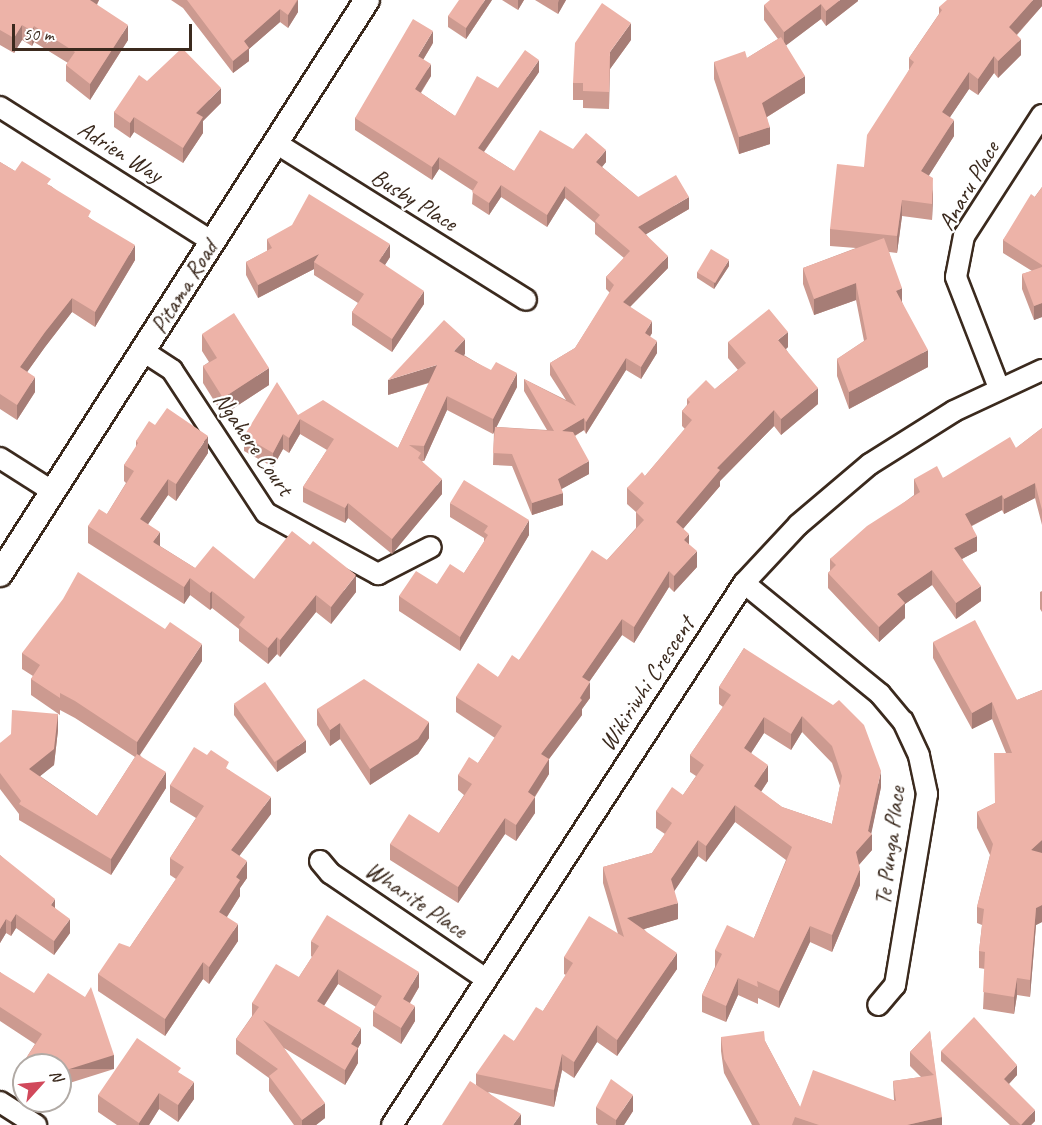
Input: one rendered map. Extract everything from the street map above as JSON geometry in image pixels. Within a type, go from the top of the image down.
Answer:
[{"type":"street","name":"Pitama Road","points":[[0,574],[367,0]]},
{"type":"street","name":"Adrien Way","points":[[0,107],[213,242]]},
{"type":"street","name":"Anaru Place","points":[[999,388],[956,277],[964,236],[1042,115]]},
{"type":"street","name":"Busby Place","points":[[276,143],[526,300]]},
{"type":"street","name":"Ngahere Court","points":[[143,351],[172,370],[266,513],[378,574],[431,547]]},
{"type":"street","name":"Wikiriwhi Crescent","points":[[393,1125],[744,583],[798,525],[870,464],[910,435],[999,388],[1042,370]]},
{"type":"street","points":[[0,458],[52,491]]},
{"type":"street","name":"Te Punga Place","points":[[744,583],[880,694],[903,721],[919,756],[927,794],[895,985],[878,1005]]},
{"type":"street","name":"Wharite Place","points":[[320,861],[330,873],[486,979]]},
{"type":"street","points":[[0,1102],[36,1125]]},
{"type":"building","points":[[0,0],[90,0],[128,25],[90,84],[66,65],[75,52],[34,26],[32,31],[22,25],[14,38],[0,30]]},
{"type":"building","points":[[187,0],[297,0],[288,15],[280,9],[244,41],[249,48],[233,61]]},
{"type":"building","points":[[459,0],[485,0],[466,28],[448,16]]},
{"type":"building","points":[[770,0],[840,0],[826,11],[821,4],[784,32],[764,5]]},
{"type":"building","points":[[947,0],[1033,0],[1009,27],[1021,39],[998,61],[994,56],[978,79],[969,72],[942,112],[954,120],[921,171],[933,178],[932,204],[902,200],[897,236],[830,229],[837,164],[864,167],[867,135],[914,62],[909,58],[942,10],[939,7]]},
{"type":"building","points":[[602,3],[631,23],[610,52],[609,92],[583,91],[583,83],[573,83],[575,43]]},
{"type":"building","points":[[413,19],[433,31],[418,56],[431,64],[415,89],[455,116],[477,76],[498,88],[525,50],[539,60],[478,148],[514,171],[540,130],[573,149],[586,133],[606,150],[596,162],[638,197],[676,175],[689,197],[638,227],[668,256],[623,302],[652,321],[645,333],[657,341],[641,367],[626,358],[586,422],[584,418],[562,431],[573,432],[589,461],[558,479],[563,493],[532,503],[512,454],[493,453],[495,427],[554,431],[524,379],[576,406],[550,363],[575,348],[614,285],[606,277],[630,251],[595,221],[600,215],[565,186],[547,215],[501,185],[489,203],[472,192],[478,182],[439,157],[432,167],[355,118]]},
{"type":"building","points":[[781,37],[805,76],[762,103],[770,127],[739,137],[714,62],[745,51],[747,58]]},
{"type":"building","points":[[182,48],[221,88],[196,113],[203,117],[183,148],[134,117],[130,123],[114,112],[139,75],[147,81]]},
{"type":"building","points":[[22,161],[51,179],[47,184],[91,211],[88,217],[135,245],[95,312],[72,298],[45,332],[20,367],[35,377],[17,405],[0,394],[0,162],[15,171]]},
{"type":"building","points":[[1042,187],[1042,265],[1003,240],[1031,194],[1035,197]]},
{"type":"building","points":[[309,194],[390,244],[379,261],[424,291],[392,339],[352,312],[364,294],[314,262],[319,254],[258,285],[246,262],[272,248],[267,239],[292,225]]},
{"type":"building","points":[[884,238],[902,288],[896,291],[928,350],[849,392],[837,359],[867,339],[856,283],[814,299],[803,268]]},
{"type":"building","points":[[711,249],[729,260],[715,283],[697,272]]},
{"type":"building","points":[[1042,267],[1042,303],[1034,306],[1022,274]]},
{"type":"building","points":[[769,309],[788,332],[778,340],[818,388],[781,419],[774,410],[717,468],[720,470],[676,522],[689,534],[684,540],[697,551],[674,576],[669,571],[634,627],[622,619],[582,677],[590,682],[580,698],[582,700],[541,754],[549,759],[528,792],[535,797],[516,825],[505,818],[458,887],[390,844],[409,814],[439,833],[472,784],[458,775],[469,757],[478,763],[502,726],[456,697],[478,663],[498,677],[512,655],[519,660],[592,550],[607,560],[644,520],[636,512],[644,503],[627,488],[642,472],[645,476],[692,420],[682,411],[690,402],[687,399],[706,380],[715,389],[746,363],[728,342]]},
{"type":"building","points":[[234,313],[269,368],[223,398],[203,366],[217,358],[202,334]]},
{"type":"building","points":[[444,320],[465,339],[454,351],[491,370],[496,362],[517,373],[493,419],[447,396],[424,446],[409,445],[421,453],[418,458],[442,479],[392,539],[348,503],[345,508],[303,487],[334,439],[300,419],[289,438],[283,434],[273,453],[244,436],[277,382],[298,415],[323,400],[398,448],[437,365],[388,380]]},
{"type":"building","points":[[167,408],[208,436],[176,484],[168,479],[140,519],[160,532],[153,542],[195,568],[213,546],[254,579],[292,531],[310,545],[313,541],[356,575],[331,607],[316,595],[280,640],[277,637],[268,648],[239,625],[245,617],[212,591],[210,593],[190,578],[184,587],[88,526],[99,509],[107,514],[134,471],[124,465],[138,443],[136,441],[149,421],[155,425]]},
{"type":"building","points":[[1042,428],[1042,510],[1035,483],[1004,499],[1002,495],[965,514],[977,536],[954,548],[981,586],[956,603],[932,570],[897,594],[905,603],[879,627],[828,573],[836,565],[830,559],[867,526],[920,492],[914,479],[937,466],[943,478],[1010,437],[1016,448]]},
{"type":"building","points":[[464,480],[529,520],[460,637],[399,596],[416,571],[437,584],[450,564],[464,573],[488,535],[484,532],[488,526],[450,503]]},
{"type":"building","points":[[78,572],[165,629],[170,622],[202,644],[137,742],[75,701],[60,693],[60,698],[31,679],[40,665],[22,653],[63,599]]},
{"type":"building","points":[[975,620],[1017,700],[1042,690],[1042,840],[1031,850],[1042,853],[1042,905],[1036,908],[1030,980],[1017,978],[1014,997],[983,992],[985,952],[979,951],[984,909],[977,907],[993,844],[977,812],[995,803],[994,753],[1012,753],[992,702],[972,713],[933,642]]},
{"type":"building","points":[[744,648],[833,705],[839,700],[864,725],[881,771],[868,831],[872,834],[856,852],[860,869],[832,935],[810,926],[779,991],[757,981],[758,987],[738,978],[726,1006],[702,995],[722,954],[715,950],[727,925],[754,938],[792,847],[735,805],[706,846],[698,840],[671,879],[678,903],[627,918],[677,953],[617,1040],[597,1025],[574,1062],[562,1054],[554,1090],[476,1074],[504,1034],[514,1041],[536,1007],[543,1011],[573,963],[564,957],[589,916],[624,937],[603,867],[652,853],[672,823],[656,811],[672,787],[683,795],[704,765],[690,755],[731,695],[719,687]],"holes":[[[802,716],[832,746],[842,776],[832,824],[782,807],[754,786],[768,765],[744,748],[764,717],[791,734]]]},
{"type":"building","points":[[364,679],[429,722],[418,739],[370,769],[340,723],[330,730],[317,709]]},
{"type":"building","points":[[265,682],[306,740],[275,762],[234,704]]},
{"type":"building","points":[[12,710],[58,714],[54,749],[29,769],[97,816],[137,754],[166,772],[111,859],[19,804],[21,801],[0,773],[0,743],[11,734]]},
{"type":"building","points":[[194,747],[207,755],[211,750],[229,762],[226,768],[271,797],[231,850],[247,861],[236,877],[240,880],[219,912],[238,924],[209,967],[203,962],[165,1019],[98,974],[119,943],[130,947],[184,867],[170,858],[204,806],[170,785]]},
{"type":"building","points":[[0,855],[55,899],[51,905],[70,919],[54,941],[16,914],[11,922],[6,919],[0,929]]},
{"type":"building","points":[[327,915],[419,972],[403,999],[415,1006],[401,1028],[373,1011],[382,996],[338,969],[317,1001],[361,1028],[351,1044],[358,1048],[345,1070],[263,1020],[325,1103],[302,1120],[269,1076],[278,1069],[236,1039],[259,1007],[252,1003],[276,964],[299,977],[319,946],[311,941]]},
{"type":"building","points":[[0,972],[34,993],[48,973],[85,997],[91,987],[114,1055],[72,1068],[72,1053],[30,1053],[42,1034],[0,1007]]},
{"type":"building","points":[[974,1017],[1017,1065],[1004,1079],[1035,1110],[1021,1125],[941,1051]]},
{"type":"building","points":[[764,1031],[765,1041],[800,1107],[813,1070],[896,1101],[893,1081],[934,1075],[910,1052],[930,1031],[942,1117],[907,1125],[819,1125],[795,1117],[792,1125],[760,1125],[724,1059],[721,1037]]},
{"type":"building","points":[[137,1038],[181,1068],[178,1072],[194,1082],[178,1105],[159,1093],[139,1123],[98,1095]]},
{"type":"building","points":[[611,1079],[633,1095],[616,1120],[596,1107]]},
{"type":"building","points":[[470,1081],[521,1114],[513,1125],[442,1125]]}]
